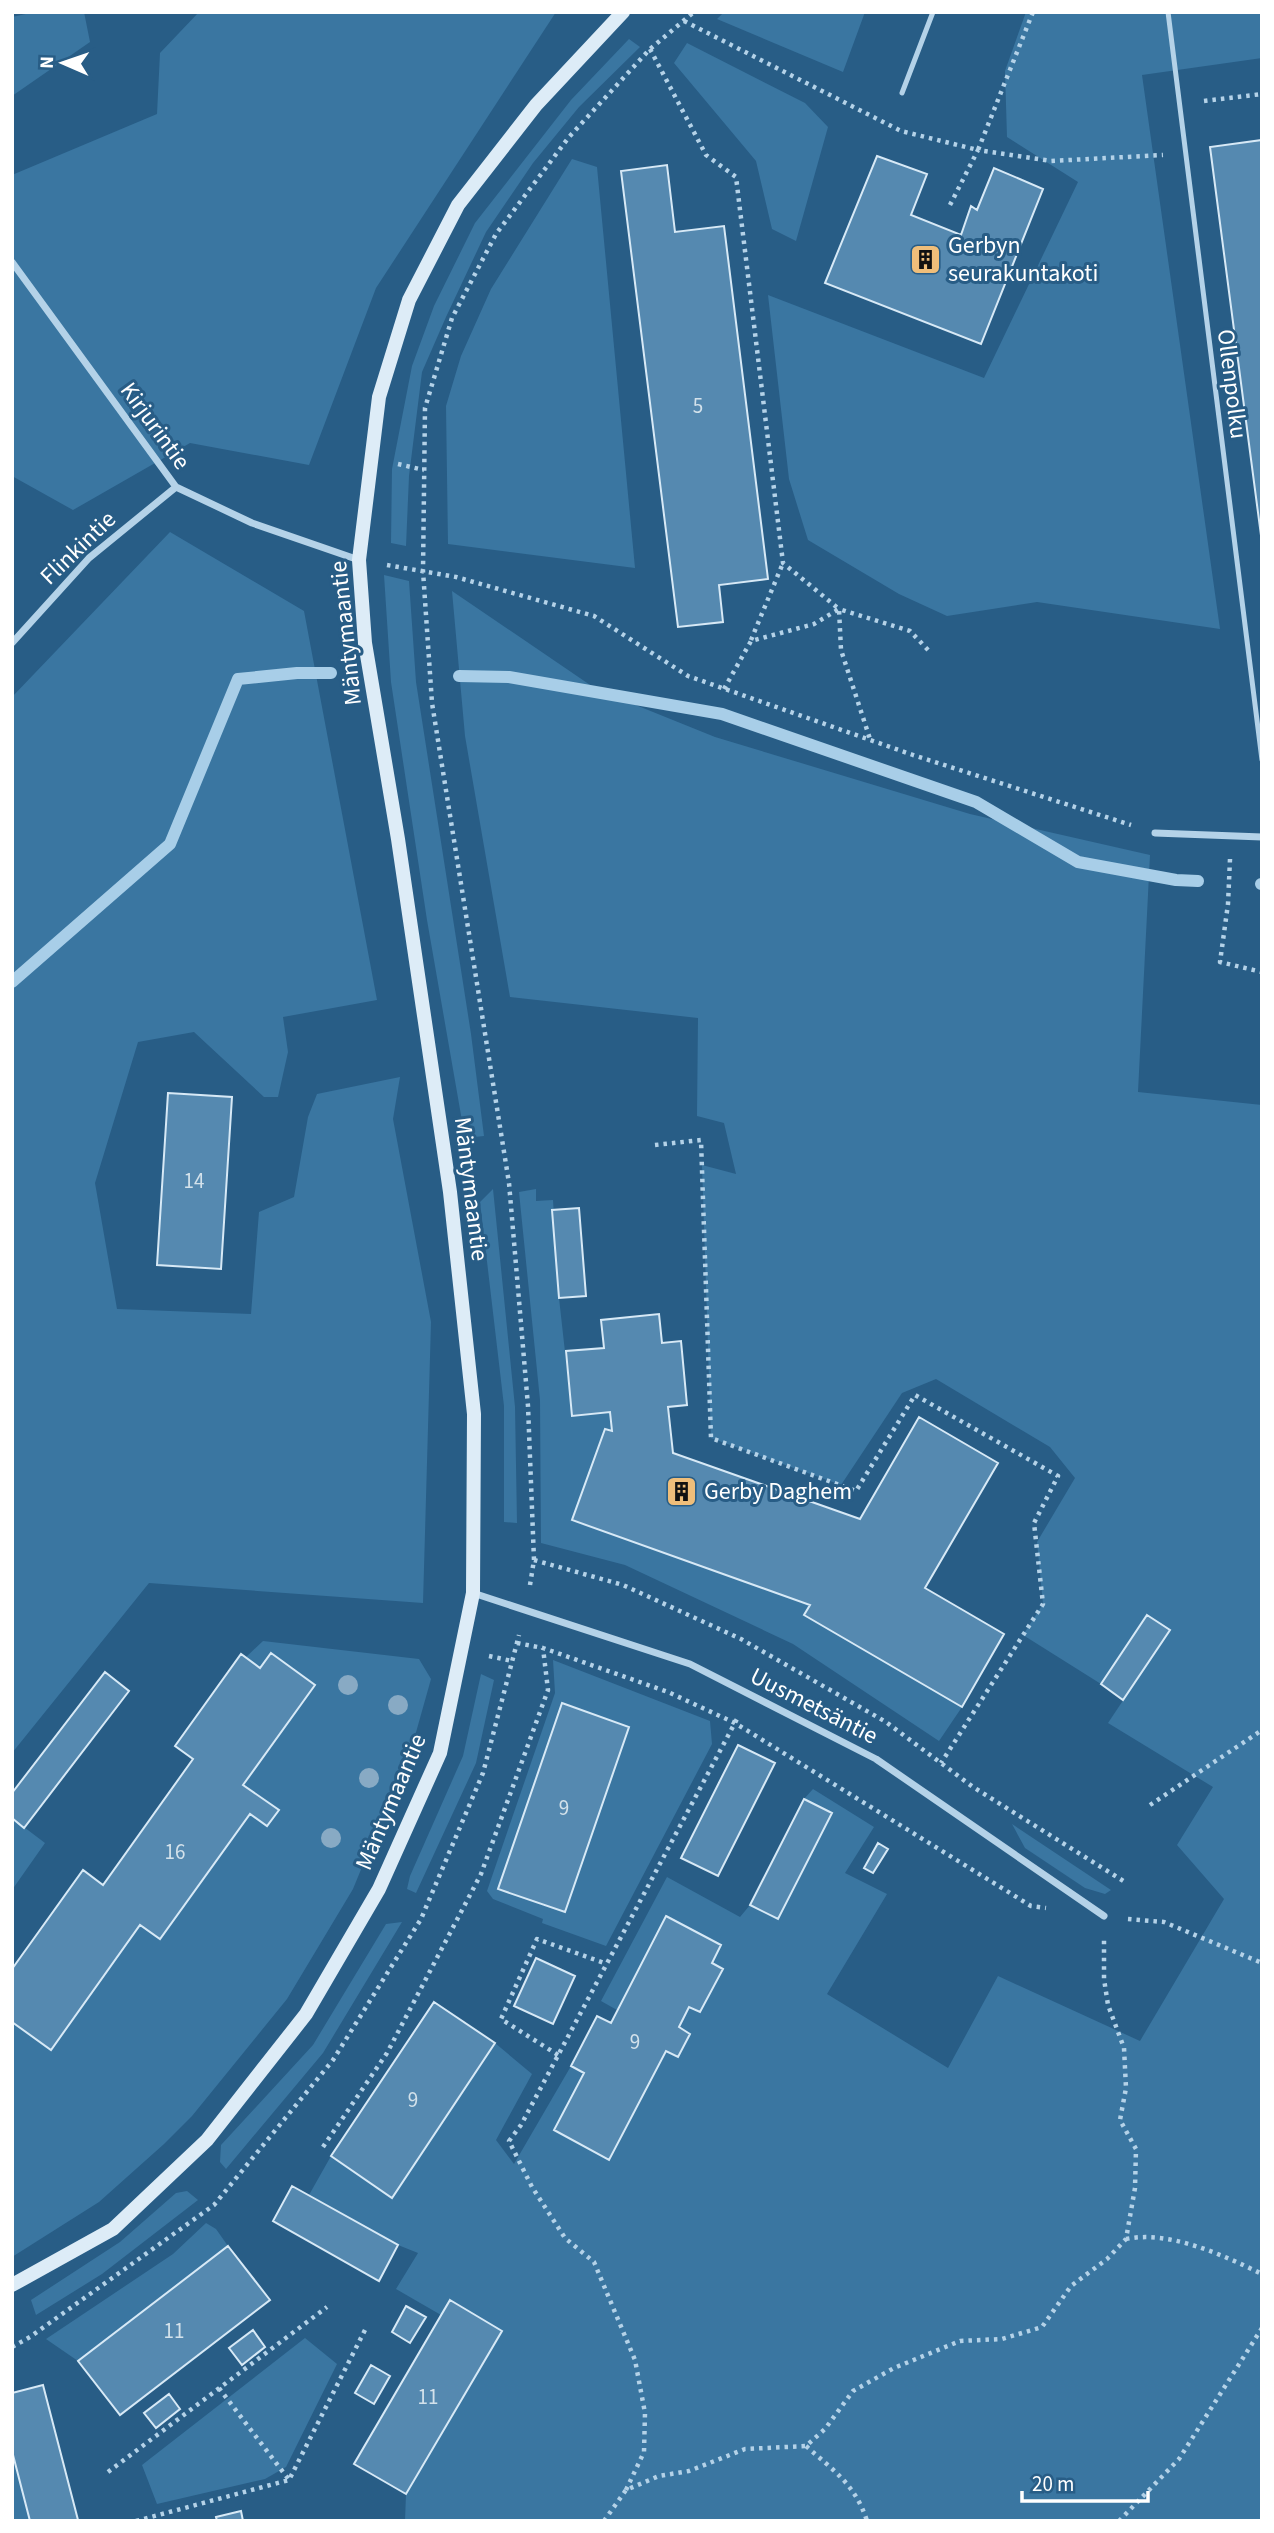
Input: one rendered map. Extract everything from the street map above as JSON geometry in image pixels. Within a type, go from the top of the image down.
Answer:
[{"type":"street","name":"Mäntymaantie","points":[[12,2285],[113,2229],[207,2140],[306,2014],[379,1889],[440,1753],[473,1592],[474,1414],[450,1192],[398,839],[365,643],[359,560],[379,397],[410,300],[458,205],[536,105],[623,12]]},
{"type":"street","name":"Kirjurintie","points":[[12,262],[176,487],[251,523],[359,560]]},
{"type":"street","name":"Flinkintie","points":[[12,643],[89,558],[176,487]]},
{"type":"street","points":[[1155,833],[1262,837]]},
{"type":"street","name":"Uusmetsäntie","points":[[473,1592],[690,1664],[876,1759],[1104,1916]]},
{"type":"lane","points":[[902,93],[933,12]]},
{"type":"lane","name":"Ollenpolku","points":[[1168,12],[1262,760]]},
{"type":"path","points":[[650,49],[706,155],[736,177],[783,563],[751,641],[724,689]]},
{"type":"path","points":[[1180,104],[1262,94]]},
{"type":"path","points":[[950,205],[978,150],[1051,161],[1186,153]]},
{"type":"path","points":[[359,560],[456,577],[594,616],[688,676],[870,740],[1155,833]]},
{"type":"path","points":[[783,563],[839,609],[910,631],[930,652]]},
{"type":"path","points":[[751,641],[814,624],[839,609]]},
{"type":"path","points":[[839,609],[841,650],[870,740]]},
{"type":"path","points":[[1232,836],[1228,904],[1220,962],[1262,972]]},
{"type":"path","points":[[655,1145],[701,1140],[710,1438],[856,1491],[915,1395],[1058,1476],[1034,1523],[1044,1604],[941,1763]]},
{"type":"path","points":[[534,1560],[623,1585],[741,1639],[886,1722],[974,1787],[1125,1882]]},
{"type":"path","points":[[517,1643],[543,1648],[668,1692],[735,1723],[1031,1906],[1056,1910]]},
{"type":"path","points":[[323,2147],[387,2053],[481,1874],[548,1690],[543,1648]]},
{"type":"path","points":[[604,2521],[626,2490],[644,2452],[645,2413],[635,2360],[594,2262],[565,2238],[532,2187],[509,2141],[521,2125],[750,1695]]},
{"type":"path","points":[[1150,1805],[1262,1730]]},
{"type":"path","points":[[626,2490],[659,2476],[689,2471],[745,2449],[806,2446],[825,2429],[853,2391],[894,2368],[960,2341],[1002,2339],[1042,2327],[1071,2286],[1107,2259],[1126,2239],[1136,2188],[1136,2149],[1120,2120],[1126,2088],[1124,2048],[1108,2005],[1104,1979],[1104,1916],[1164,1922],[1262,1963]]},
{"type":"path","points":[[558,2055],[501,2019],[537,1939],[607,1964]]},
{"type":"path","points":[[1126,2239],[1145,2235],[1182,2242],[1262,2274]]},
{"type":"path","points":[[108,2472],[327,2307]]},
{"type":"path","points":[[1119,2521],[1179,2459],[1262,2328]]},
{"type":"path","points":[[136,2521],[289,2480],[365,2330]]},
{"type":"path","points":[[219,2388],[289,2480]]},
{"type":"path","points":[[806,2446],[849,2484],[862,2505],[867,2521]]},
{"type":"shaded area","points":[[35,12],[84,12],[90,42],[12,96],[12,17]]},
{"type":"shaded area","points":[[199,12],[556,12],[376,288],[309,465],[190,443],[73,510],[12,476],[12,175],[157,114],[160,53]]},
{"type":"shaded area","points":[[724,12],[865,12],[843,72],[717,19]]},
{"type":"shaded area","points":[[1026,12],[1262,12],[1262,58],[1142,75],[1220,629],[1037,602],[947,616],[899,594],[808,540],[789,479],[768,295],[984,378],[1078,182],[1007,137],[1005,71]]},
{"type":"shaded area","points":[[629,39],[640,47],[579,107],[533,163],[486,232],[422,372],[409,476],[406,546],[391,543],[392,469],[412,366],[434,306],[475,223],[571,100]]},
{"type":"shaded area","points":[[687,43],[805,103],[828,127],[796,241],[772,229],[756,161],[674,63]]},
{"type":"shaded area","points":[[572,159],[597,167],[635,568],[448,544],[446,406],[461,356],[491,289]]},
{"type":"shaded area","points":[[170,532],[304,611],[377,1000],[283,1017],[288,1052],[278,1097],[264,1097],[194,1032],[138,1042],[95,1183],[117,1309],[251,1314],[259,1212],[294,1197],[308,1117],[317,1094],[400,1077],[393,1119],[431,1322],[423,1603],[149,1583],[12,1753],[12,697]]},
{"type":"shaded area","points":[[384,575],[409,581],[416,682],[471,1034],[484,1136],[465,1138],[427,920],[391,682]]},
{"type":"shaded area","points":[[452,591],[596,689],[715,737],[970,814],[1150,855],[1138,1092],[1262,1105],[1262,2521],[405,2521],[406,2494],[502,2331],[450,2300],[441,2315],[396,2289],[418,2253],[398,2245],[309,2195],[331,2156],[392,2197],[495,2043],[532,2074],[496,2140],[514,2164],[571,2066],[584,2073],[554,2130],[609,2159],[666,2051],[678,2057],[690,2034],[679,2027],[689,2007],[700,2012],[723,1969],[712,1963],[721,1945],[666,1917],[617,2010],[601,2001],[667,1877],[740,1917],[750,1905],[778,1919],[832,1814],[804,1799],[813,1789],[874,1827],[845,1873],[887,1894],[827,1994],[948,2068],[998,1976],[1140,2041],[1224,1899],[1177,1845],[1213,1787],[1108,1723],[1170,1630],[1147,1615],[1101,1684],[1023,1635],[1043,1604],[1037,1542],[1075,1478],[1050,1447],[936,1379],[902,1393],[841,1485],[711,1438],[702,1165],[736,1174],[724,1123],[697,1116],[698,1018],[510,997],[465,736]]},
{"type":"shaded area","points":[[493,1189],[515,1407],[517,1523],[504,1522],[504,1406],[480,1202]]},
{"type":"shaded area","points":[[536,1189],[536,1201],[553,1200],[559,1298],[572,1415],[610,1412],[612,1431],[605,1429],[572,1520],[810,1605],[804,1615],[962,1707],[939,1741],[793,1644],[625,1565],[541,1543],[540,1400],[519,1192]]},
{"type":"shaded area","points":[[263,1641],[419,1659],[431,1679],[413,1743],[353,1889],[287,1999],[192,2116],[164,2144],[99,2202],[12,2257],[12,2022],[51,2050],[140,1925],[160,1939],[250,1814],[278,1810],[243,1785],[270,1654],[260,1668],[245,1658]]},
{"type":"shaded area","points":[[553,1660],[710,1721],[712,1744],[606,1946],[542,1923],[543,1919],[493,1899],[487,1891],[555,1693]]},
{"type":"shaded area","points":[[481,1674],[494,1680],[476,1763],[416,1893],[407,1889],[410,1876],[463,1756]]},
{"type":"shaded area","points":[[12,1818],[45,1843],[12,1890]]},
{"type":"shaded area","points":[[1012,1824],[1111,1890],[1105,1894],[1085,1888],[1025,1848]]},
{"type":"shaded area","points":[[402,1922],[323,2053],[226,2169],[220,2162],[221,2145],[313,2045],[386,1924]]},
{"type":"shaded area","points":[[187,2191],[198,2200],[102,2274],[36,2315],[31,2300],[120,2242],[176,2193]]},
{"type":"shaded area","points":[[206,2223],[216,2229],[228,2246],[78,2361],[46,2339],[173,2254]]},
{"type":"shaded area","points":[[305,2338],[337,2364],[286,2467],[265,2479],[157,2504],[142,2465]]},
{"type":"shaded area","points":[[12,2451],[30,2521],[12,2521]]},
{"type":"building","points":[[1262,140],[1262,543],[1210,147]]},
{"type":"building","name":"Gerbyn seurakuntakoti","points":[[877,156],[927,174],[911,215],[961,235],[971,206],[977,210],[994,168],[1043,189],[981,344],[825,283]]},
{"type":"building","points":[[667,165],[675,232],[724,226],[768,579],[719,585],[723,622],[678,627],[621,171]]},
{"type":"building","points":[[168,1093],[232,1097],[221,1269],[157,1265]]},
{"type":"building","points":[[579,1208],[586,1296],[559,1298],[552,1210]]},
{"type":"building","name":"Gerby Daghem","points":[[659,1314],[662,1343],[681,1341],[687,1405],[668,1407],[673,1453],[860,1519],[919,1417],[998,1463],[925,1588],[1004,1634],[962,1707],[804,1615],[810,1605],[572,1520],[605,1429],[612,1431],[610,1412],[572,1416],[566,1351],[604,1348],[601,1320]]},
{"type":"building","points":[[1147,1615],[1170,1630],[1123,1700],[1101,1684]]},
{"type":"building","points":[[271,1653],[315,1685],[243,1785],[279,1810],[267,1826],[250,1814],[160,1939],[140,1925],[51,2050],[12,2022],[12,1969],[83,1870],[103,1885],[193,1759],[175,1746],[241,1654],[260,1668]]},
{"type":"building","points":[[105,1672],[129,1691],[24,1828],[12,1818],[12,1793]]},
{"type":"building","points":[[562,1703],[629,1727],[565,1912],[498,1889]]},
{"type":"building","points":[[738,1745],[775,1763],[718,1876],[681,1858]]},
{"type":"building","points":[[804,1799],[832,1813],[778,1919],[750,1905]]},
{"type":"building","points":[[878,1843],[888,1849],[873,1873],[864,1868]]},
{"type":"building","points":[[666,1916],[721,1945],[712,1963],[723,1969],[700,2012],[689,2007],[679,2027],[690,2034],[678,2057],[666,2051],[609,2160],[554,2130],[584,2073],[571,2066],[597,2016],[611,2023]]},
{"type":"building","points":[[536,1958],[575,1976],[553,2024],[514,2006]]},
{"type":"building","points":[[434,2002],[495,2043],[392,2198],[331,2156]]},
{"type":"building","points":[[292,2186],[398,2245],[379,2281],[273,2221]]},
{"type":"building","points":[[228,2246],[270,2300],[120,2415],[78,2361]]},
{"type":"building","points":[[450,2300],[502,2331],[406,2494],[354,2464]]},
{"type":"building","points":[[406,2306],[426,2317],[410,2343],[392,2332]]},
{"type":"building","points":[[253,2330],[265,2347],[242,2365],[229,2348]]},
{"type":"building","points":[[371,2365],[390,2376],[374,2404],[355,2393]]},
{"type":"building","points":[[43,2385],[77,2521],[30,2521],[12,2451],[12,2393]]},
{"type":"building","points":[[169,2394],[180,2409],[156,2428],[144,2413]]},
{"type":"building","points":[[241,2511],[243,2521],[217,2521],[216,2517]]},
{"type":"waterway","points":[[12,982],[170,844],[238,679],[297,673],[331,673]]},
{"type":"waterway","points":[[459,676],[509,677],[722,714],[976,802],[1078,862],[1176,880],[1198,881]]},
{"type":"place","name":"Gerbyn seurakuntakoti","points":[[925,259]]},
{"type":"place","name":"Gerby Daghem","points":[[681,1491]]}]
